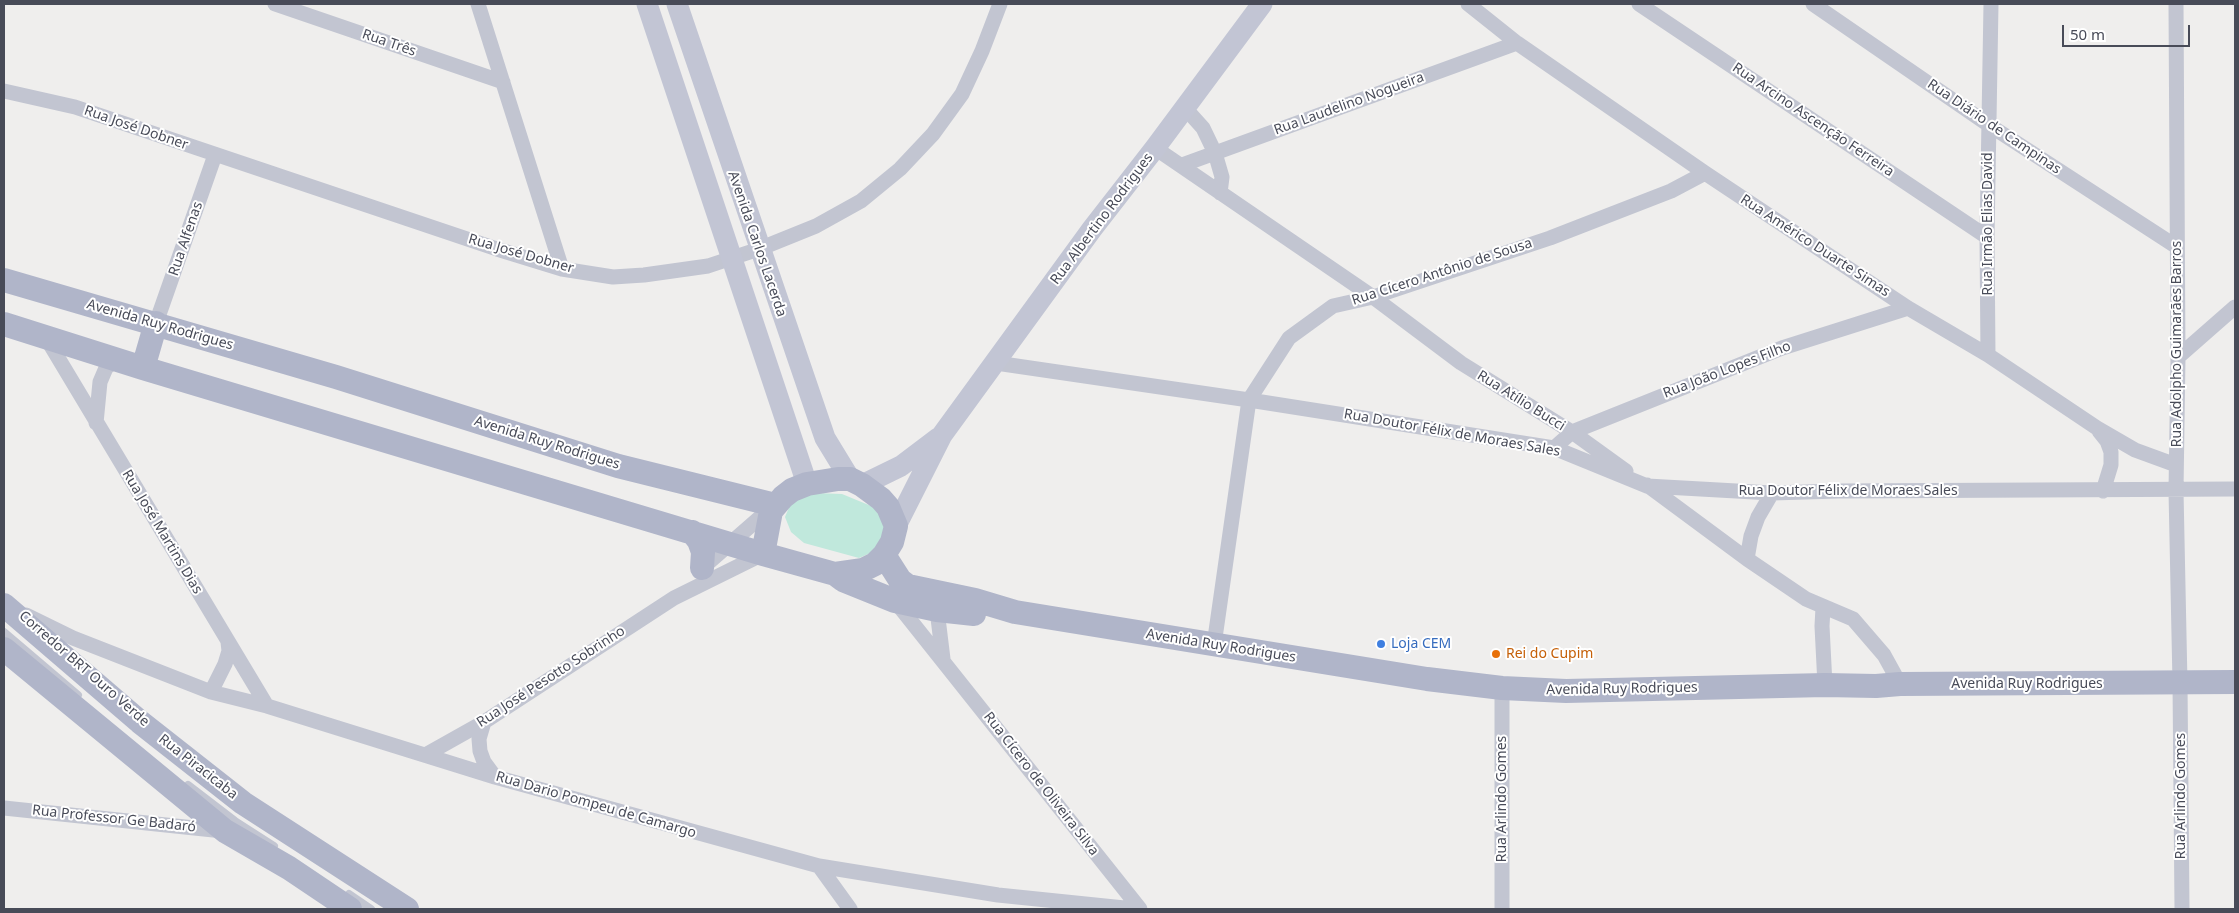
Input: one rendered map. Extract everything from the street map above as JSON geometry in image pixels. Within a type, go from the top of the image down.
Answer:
[{"type":"main road","name":"Avenida Carlos Lacerda","points":[[647,4],[730,258],[807,484]]},
{"type":"main road","name":"Avenida Carlos Lacerda","points":[[677,4],[825,438],[856,482]]},
{"type":"main road","name":"Rua Albertino Rodrigues","points":[[896,526],[942,435],[1092,229],[1262,4]]},
{"type":"main road","name":"Avenida Ruy Rodrigues","points":[[4,280],[336,377],[618,466],[775,505]]},
{"type":"main road","points":[[143,368],[156,323]]},
{"type":"main road","name":"Avenida Ruy Rodrigues","points":[[4,324],[143,368],[835,574],[843,580],[895,600],[937,610],[976,614],[1015,612]]},
{"type":"main road","name":"Rua Albertino Rodrigues","points":[[856,482],[901,466],[942,435]]},
{"type":"main road","points":[[763,554],[768,522],[775,505],[792,490],[807,484],[838,479],[856,482],[881,499],[888,508],[896,526],[892,542],[875,564],[863,570],[835,574]]},
{"type":"main road","points":[[692,532],[699,541],[703,552],[702,568]]},
{"type":"main road","name":"Avenida Ruy Rodrigues","points":[[884,554],[900,580],[908,586],[975,600],[1015,612],[1427,679],[1502,688],[1566,691],[1825,685],[2235,682]]},
{"type":"main road","name":"Rua Piracicaba","points":[[4,604],[68,647],[140,722],[243,803],[407,909]]},
{"type":"main road","points":[[4,648],[225,831],[346,900]]},
{"type":"street","name":"Rua Três","points":[[275,4],[503,82]]},
{"type":"street","points":[[478,4],[562,268]]},
{"type":"street","name":"Rua José Dobner","points":[[4,91],[75,107],[497,249],[562,268],[613,277],[644,275],[708,266],[759,249],[816,226],[854,205],[900,169],[933,134],[962,94],[982,51],[1000,4]]},
{"type":"street","name":"Rua Américo Duarte Simas","points":[[1468,4],[1517,44],[1705,174],[1908,308],[1988,355],[2096,428],[2135,450],[2176,465]]},
{"type":"street","name":"Rua Arcino Ascenção Ferreira","points":[[1639,4],[1987,236]]},
{"type":"street","name":"Rua Diário de Campinas","points":[[1813,4],[1989,125],[2177,247]]},
{"type":"street","name":"Rua Irmão Elias David","points":[[1988,355],[1987,236],[1991,4]]},
{"type":"street","name":"Rua Adolpho Guimarães Barros","points":[[2176,4],[2178,357],[2176,491],[2180,683]]},
{"type":"street","name":"Rua Laudelino Nogueira","points":[[1182,165],[1517,44]]},
{"type":"street","points":[[1185,108],[1203,128],[1215,153],[1222,177],[1220,193]]},
{"type":"street","name":"Rua Atílio Bucci","points":[[1155,148],[1373,298],[1461,363],[1572,432],[1747,559],[1806,599],[1823,608],[1854,619],[1884,655],[1900,684]]},
{"type":"street","name":"Rua Alfenas","points":[[156,323],[215,155]]},
{"type":"street","name":"Rua Cícero Antônio de Sousa","points":[[1214,645],[1249,400],[1282,346],[1298,329],[1333,306],[1373,298],[1550,238],[1671,191],[1705,174]]},
{"type":"street","points":[[2178,357],[2235,307]]},
{"type":"street","name":"Rua João Lopes Filho","points":[[1554,448],[1572,432],[1782,348],[1908,308]]},
{"type":"street","name":"Rua José Martins Dias","points":[[45,336],[267,706]]},
{"type":"street","points":[[96,423],[100,382],[106,368],[117,359]]},
{"type":"street","name":"Rua Doutor Félix de Moraes Sales","points":[[996,363],[1249,400],[1554,448],[1647,486],[1772,493],[1905,491],[2103,492],[2235,489]]},
{"type":"street","points":[[2096,428],[2107,441],[2111,452],[2111,465],[2103,492]]},
{"type":"street","points":[[1747,559],[1751,536],[1758,517],[1772,493]]},
{"type":"street","name":"Rua José Pesotto Sobrinho","points":[[674,598],[729,543],[775,505]]},
{"type":"street","name":"Rua José Pesotto Sobrinho","points":[[427,754],[484,722],[674,598],[763,554]]},
{"type":"street","name":"Rua Cícero de Oliveira Silva","points":[[895,600],[1140,909]]},
{"type":"street","points":[[1823,608],[1825,685]]},
{"type":"street","points":[[937,610],[943,659]]},
{"type":"street","points":[[211,692],[225,664],[229,652],[228,642]]},
{"type":"street","name":"Rua Dario Pompeu de Camargo","points":[[68,647],[211,692],[267,706],[427,754],[495,777],[819,866],[998,895],[1134,909]]},
{"type":"street","name":"Rua Arlindo Gomes","points":[[2180,683],[2182,909]]},
{"type":"street","name":"Rua Arlindo Gomes","points":[[1502,688],[1502,909]]},
{"type":"street","points":[[484,722],[478,739],[480,751],[484,762],[495,777]]},
{"type":"street","name":"Rua Professor Ge Badaró","points":[[4,808],[225,831]]},
{"type":"street","points":[[819,866],[850,909]]},
{"type":"lane","name":"Corredor BRT Ouro Verde","points":[[4,616],[140,734]]},
{"type":"lane","name":"Corredor BRT Ouro Verde","points":[[4,632],[88,703]]},
{"type":"lane","points":[[184,783],[235,821],[284,853]]},
{"type":"lane","points":[[284,840],[394,909]]},
{"type":"lane","points":[[346,900],[371,909]]},
{"type":"green space","points":[[815,493],[842,494],[876,508],[884,522],[886,536],[875,551],[859,558],[804,543],[791,532],[785,517],[793,498]]},
{"type":"place","name":"Loja CEM","points":[[1381,644]]},
{"type":"place","name":"Rei do Cupim","points":[[1496,654]]}]
